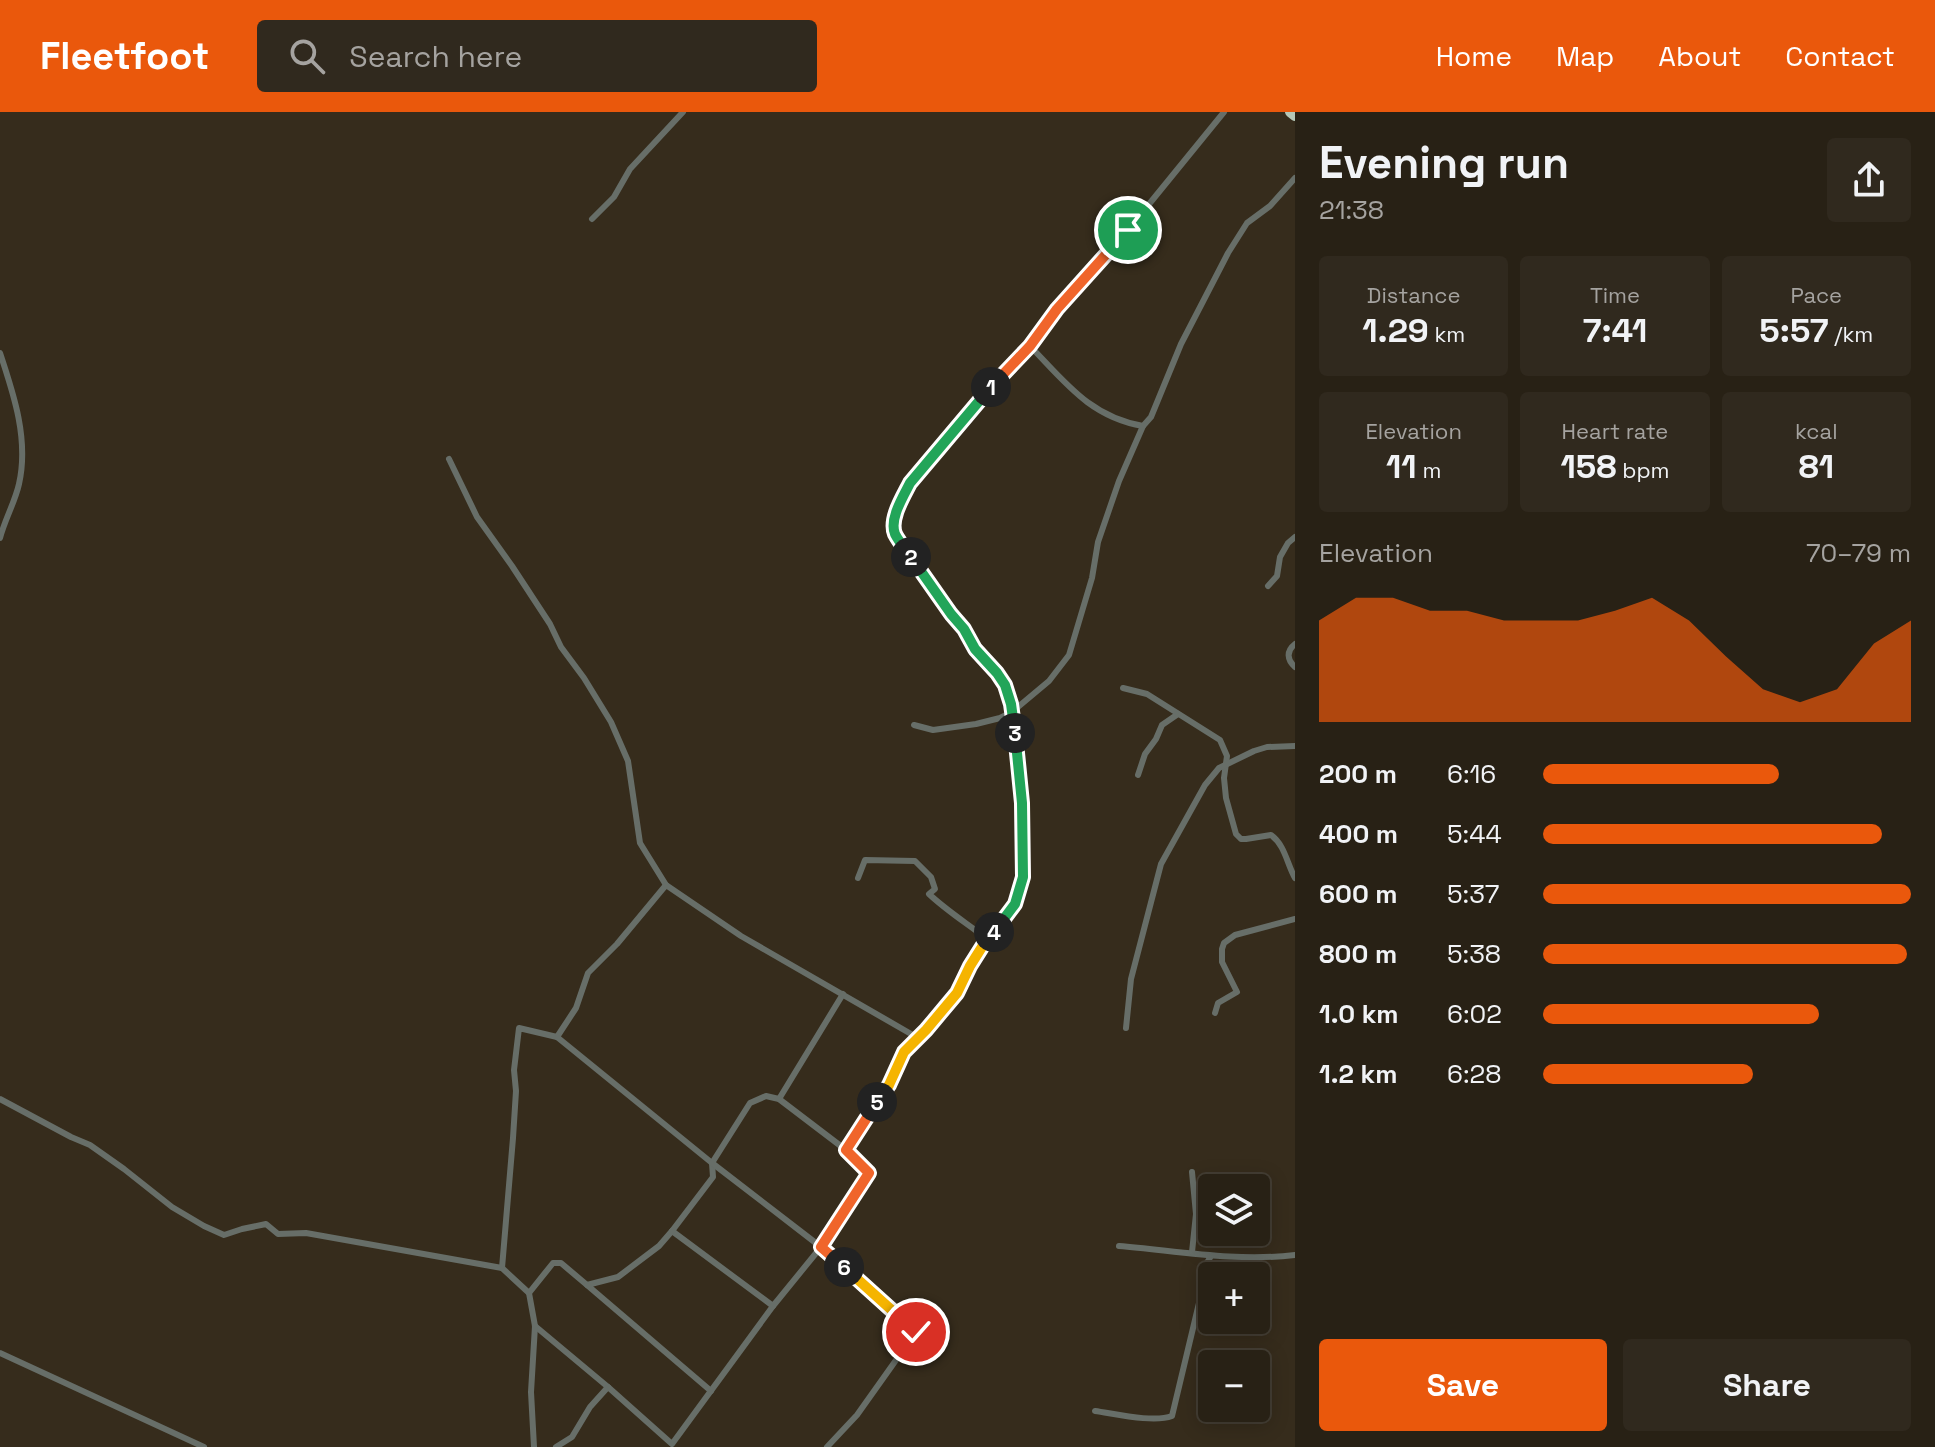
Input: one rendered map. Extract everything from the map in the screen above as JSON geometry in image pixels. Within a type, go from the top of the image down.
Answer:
[{"type":"highway","points":[[1290,112],[1295,116]]},
{"type":"street","points":[[592,219],[614,197],[630,169],[683,112]]},
{"type":"street","points":[[846,1150],[889,1085],[904,1052],[957,993],[987,939],[1015,904],[1023,877],[1022,803],[1012,712],[1005,685],[975,649],[894,532],[893,525],[901,500],[910,483],[985,393],[1030,346],[1057,309],[1128,230],[1224,112]]},
{"type":"street","points":[[914,725],[933,730],[987,722],[1012,712],[1049,681],[1069,655],[1092,578],[1098,542],[1119,481],[1143,426],[1155,409],[1181,344],[1247,223],[1270,206],[1295,178]]},
{"type":"street","points":[[1030,346],[1091,407],[1126,423],[1143,426]]},
{"type":"street","points":[[0,353],[12,390],[23,443],[19,484],[0,538]]},
{"type":"street","points":[[449,459],[477,517],[550,624],[561,647],[611,722],[628,761],[640,843],[666,885],[741,936],[918,1038]]},
{"type":"street","points":[[1268,586],[1277,576],[1280,557],[1295,537]]},
{"type":"street","points":[[1295,644],[1288,655],[1295,667]]},
{"type":"street","points":[[1123,688],[1147,694],[1220,740],[1227,756],[1224,765],[1226,798],[1236,834],[1241,839],[1275,837],[1295,878]]},
{"type":"street","points":[[1138,775],[1145,754],[1162,725],[1178,714]]},
{"type":"street","points":[[1126,1028],[1131,979],[1161,864],[1205,785],[1219,768],[1254,751],[1295,746]]},
{"type":"street","points":[[858,878],[865,860],[915,861],[931,877],[935,889],[929,894],[987,939]]},
{"type":"street","points":[[557,1037],[576,1008],[588,973],[617,944],[666,885]]},
{"type":"street","points":[[1215,1013],[1218,1003],[1237,992],[1222,962],[1224,943],[1235,935],[1295,919]]},
{"type":"street","points":[[779,1099],[843,994]]},
{"type":"street","points":[[502,1268],[519,1028],[557,1037],[821,1247],[916,1332],[857,1415],[827,1447]]},
{"type":"street","points":[[535,1326],[672,1444],[773,1306],[821,1247],[869,1173],[846,1150],[779,1099],[766,1096],[750,1103],[712,1163],[713,1177],[659,1246],[618,1277],[587,1285]]},
{"type":"street","points":[[0,1099],[90,1145],[172,1207],[224,1235],[266,1224],[278,1234],[306,1233],[502,1268],[529,1293],[535,1326],[531,1392],[534,1447]]},
{"type":"street","points":[[1192,1172],[1196,1214],[1192,1252]]},
{"type":"street","points":[[672,1231],[773,1306]]},
{"type":"street","points":[[1119,1246],[1211,1256],[1265,1258],[1295,1255]]},
{"type":"street","points":[[1095,1411],[1139,1417],[1172,1416],[1200,1299],[1202,1271],[1211,1256]]},
{"type":"street","points":[[529,1293],[553,1263],[561,1263],[711,1391]]},
{"type":"street","points":[[0,1353],[204,1447]]},
{"type":"street","points":[[556,1447],[572,1437],[590,1407],[608,1387]]},
{"type":"route","points":[[916,1332],[821,1247],[869,1173],[846,1150],[889,1085],[904,1052],[957,993],[987,939],[1015,904],[1023,877],[1023,820],[1020,768],[1011,704],[1005,685],[975,649],[894,532],[893,525],[910,483],[1128,230]]}]
